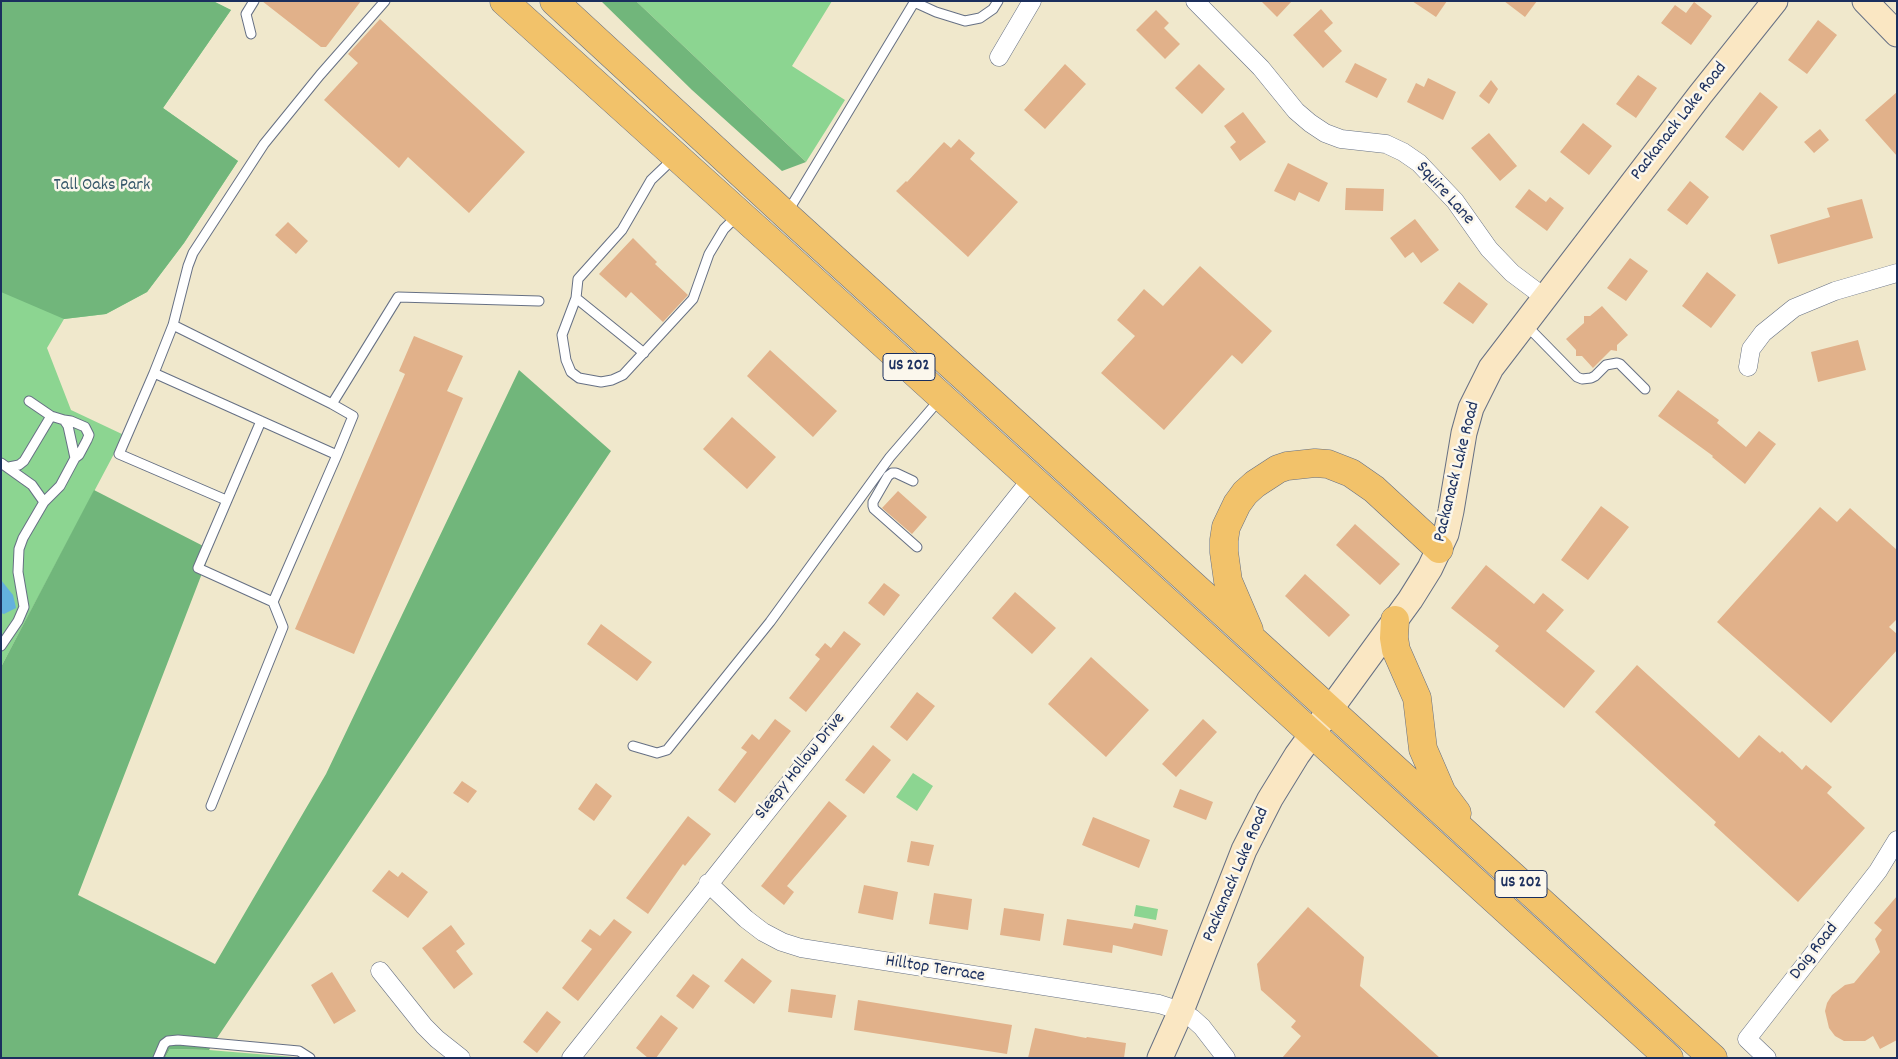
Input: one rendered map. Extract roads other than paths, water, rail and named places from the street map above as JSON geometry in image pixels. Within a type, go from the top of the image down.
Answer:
[{"type":"highway","name":"US 202","points":[[504,1],[1032,478],[1669,1058]]},
{"type":"highway","name":"US 202","points":[[554,1],[786,215],[1713,1058]]},
{"type":"highway","points":[[1253,638],[1228,581],[1224,540],[1237,504],[1255,484],[1278,469],[1287,466],[1315,463],[1328,464],[1351,473],[1374,489],[1439,549]]},
{"type":"highway","points":[[1395,620],[1394,638],[1396,650],[1417,698],[1423,749],[1442,793],[1481,848]]},
{"type":"street","points":[[999,58],[1032,1]]},
{"type":"street","name":"Squire Lane","points":[[1195,1],[1261,68],[1296,111],[1310,124],[1325,133],[1341,139],[1386,144],[1420,163],[1455,201],[1489,249],[1512,273],[1544,297]]},
{"type":"street","name":"Packanack Lake Road","points":[[1160,1058],[1181,1012],[1256,823],[1283,776],[1329,709],[1423,580],[1439,549],[1446,534],[1470,408],[1491,368],[1700,95],[1775,1]]},
{"type":"street","points":[[1866,1],[1897,34]]},
{"type":"street","points":[[1748,367],[1751,349],[1762,332],[1794,308],[1835,290],[1897,273]]},
{"type":"street","name":"Sleepy Hollow Drive","points":[[571,1058],[1032,478]]},
{"type":"street","name":"Doig Road","points":[[1768,1058],[1747,1039],[1878,870],[1897,840]]},
{"type":"street","name":"Hilltop Terrace","points":[[708,884],[746,919],[763,932],[782,942],[801,948],[1159,1004],[1181,1012],[1202,1027],[1226,1058]]},
{"type":"street","points":[[380,971],[424,1026],[461,1058]]},
{"type":"lane","points":[[251,34],[246,14],[254,1]]},
{"type":"lane","points":[[226,500],[119,454],[173,325],[193,253],[264,144],[320,75],[385,1]]},
{"type":"lane","points":[[786,215],[914,2],[936,12],[965,21],[980,18],[993,9],[998,1]]},
{"type":"lane","points":[[676,156],[651,180],[622,230],[578,279],[576,298],[562,335],[566,360],[571,372],[579,378],[601,382],[612,380],[622,375],[693,299],[709,254],[724,229],[739,213]]},
{"type":"lane","points":[[332,404],[398,296],[539,301]]},
{"type":"lane","points":[[576,298],[644,353]]},
{"type":"lane","points":[[1524,323],[1577,377],[1582,379],[1591,378],[1606,365],[1617,363],[1645,389]]},
{"type":"lane","points":[[173,325],[354,416],[273,602]]},
{"type":"lane","points":[[154,373],[337,455]]},
{"type":"lane","points":[[634,746],[658,753],[667,750],[770,622],[890,457],[942,397]]},
{"type":"lane","points":[[1,646],[18,621],[24,607],[18,572],[19,549],[23,538],[44,502],[60,486],[75,458],[79,455],[88,435],[85,427],[51,416],[29,401]]},
{"type":"lane","points":[[5,465],[19,465],[24,461],[51,416]]},
{"type":"lane","points":[[64,420],[70,429],[75,458]]},
{"type":"lane","points":[[211,806],[284,627],[273,602],[198,568],[261,421]]},
{"type":"lane","points":[[5,465],[32,485],[44,502]]},
{"type":"lane","points":[[913,481],[892,473],[888,476],[873,502],[873,506],[917,548]]},
{"type":"lane","points":[[158,1058],[164,1044],[168,1041],[178,1040],[299,1052],[310,1058]]},
{"type":"water","points":[[1,580],[13,595],[16,608],[4,614],[1,613]]},
{"type":"park label","name":"Tall Oaks Park","points":[[102,187]]}]
